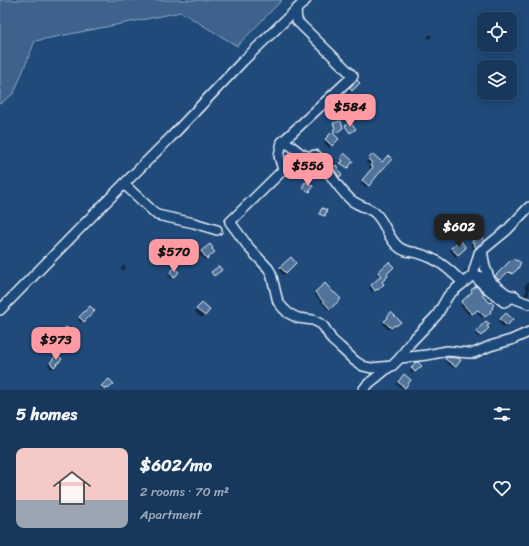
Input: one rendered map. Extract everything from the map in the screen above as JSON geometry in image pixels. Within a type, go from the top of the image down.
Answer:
[{"type":"street","points":[[0,310],[244,61],[306,0]]},
{"type":"street","points":[[296,10],[297,21],[353,76],[282,142],[279,156],[284,170],[230,222],[250,250],[268,268],[271,273],[278,302],[288,313],[298,318],[313,320],[321,324],[336,344],[363,366],[371,368],[390,366]]},
{"type":"street","points":[[282,142],[290,145],[300,153],[309,157],[315,155],[317,156],[348,198],[369,209],[375,214],[384,225],[393,242],[399,248],[407,252],[416,253],[435,259],[455,274],[463,283]]},
{"type":"street","points":[[124,184],[157,215],[194,222],[217,230]]},
{"type":"street","points":[[515,296],[504,302],[473,274],[477,256],[482,250],[507,230],[529,207]]},
{"type":"street","points":[[482,250],[485,267],[490,280]]},
{"type":"street","points":[[363,390],[400,358],[410,343],[437,315],[448,296],[474,275],[482,276],[490,280],[507,294],[515,296],[516,298],[529,304]]},
{"type":"street","points":[[400,358],[447,351],[474,352],[511,340],[529,332]]},
{"type":"shaded area","points":[[0,0],[282,0],[237,46],[181,12],[35,41],[14,93],[0,104]]},
{"type":"building","points":[[357,80],[360,83],[352,91],[349,88]]},
{"type":"building","points":[[345,94],[348,99],[340,105],[336,100]]},
{"type":"building","points":[[341,121],[343,128],[336,133],[333,130],[335,128],[333,123]]},
{"type":"building","points":[[350,122],[356,129],[350,133],[345,126]]},
{"type":"building","points":[[332,132],[339,139],[332,146],[325,139]]},
{"type":"building","points":[[344,153],[353,161],[348,168],[340,163],[343,161],[340,158]]},
{"type":"building","points":[[373,154],[382,162],[388,155],[392,159],[369,186],[362,180],[373,167],[370,165],[372,163],[368,159]]},
{"type":"building","points":[[315,163],[323,175],[322,176],[311,167]]},
{"type":"building","points":[[336,165],[342,175],[339,177],[333,168]]},
{"type":"building","points":[[305,182],[313,186],[310,192],[302,188]]},
{"type":"building","points":[[322,208],[327,210],[325,216],[319,214]]},
{"type":"building","points":[[481,236],[484,241],[476,248],[472,241]]},
{"type":"building","points":[[460,240],[466,248],[458,255],[451,248]]},
{"type":"building","points":[[210,244],[215,252],[207,259],[201,251]]},
{"type":"building","points":[[291,257],[296,263],[286,273],[280,267]]},
{"type":"building","points":[[513,258],[521,263],[519,268],[512,274],[508,272],[499,280],[495,276]]},
{"type":"building","points":[[389,262],[394,267],[382,282],[384,284],[375,291],[371,285],[381,276],[378,272]]},
{"type":"building","points":[[219,266],[222,270],[214,276],[211,272]]},
{"type":"building","points":[[174,268],[179,272],[174,278],[170,273]]},
{"type":"building","points":[[325,283],[341,299],[330,309],[315,292]]},
{"type":"building","points":[[476,286],[484,293],[482,295],[494,305],[490,311],[491,312],[485,317],[478,310],[472,314],[461,302]]},
{"type":"building","points":[[202,303],[210,310],[205,316],[196,309]]},
{"type":"building","points":[[90,306],[95,311],[84,322],[79,317]]},
{"type":"building","points":[[391,312],[401,322],[391,328],[384,321],[388,318],[387,317]]},
{"type":"building","points":[[506,313],[513,319],[507,326],[500,319]]},
{"type":"building","points":[[486,321],[490,324],[487,326],[489,328],[481,336],[476,331]]},
{"type":"building","points":[[66,327],[70,330],[65,335],[61,332]]},
{"type":"building","points":[[57,354],[62,359],[54,367],[50,363]]},
{"type":"building","points":[[447,357],[458,358],[461,360],[456,367],[445,359]]},
{"type":"building","points":[[416,362],[422,366],[415,372],[411,368]]},
{"type":"building","points":[[404,374],[411,380],[405,388],[398,382]]},
{"type":"building","points":[[109,379],[114,384],[108,389],[105,389],[101,386]]}]
